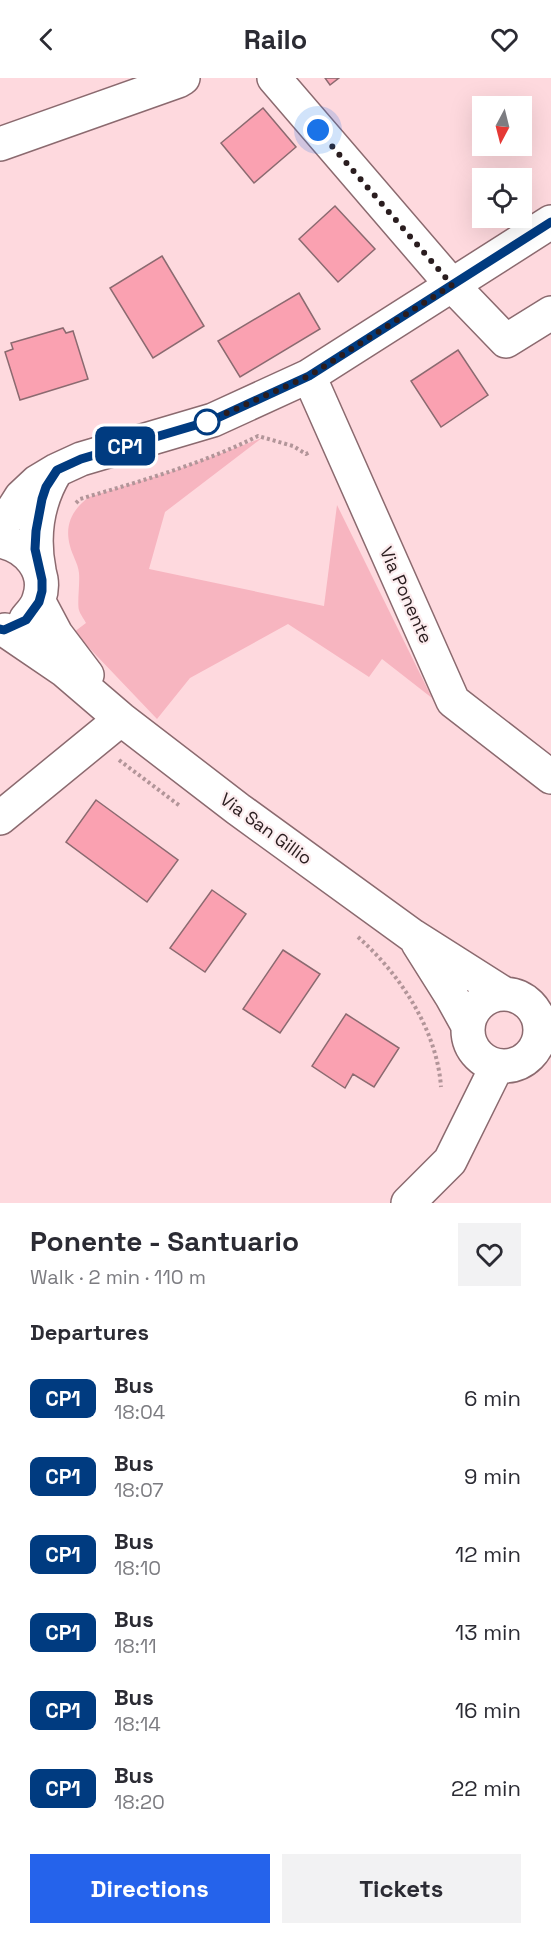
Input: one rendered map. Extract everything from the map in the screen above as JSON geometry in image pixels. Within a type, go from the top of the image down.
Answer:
[{"type":"street","points":[[0,144],[183,78]]},
{"type":"street","points":[[274,78],[452,285],[506,341],[551,313]]},
{"type":"street","points":[[0,530],[21,497],[37,482],[57,470],[81,459],[213,420],[309,376],[551,222]]},
{"type":"street","name":"Via Ponente","points":[[309,376],[453,701],[551,777]]},
{"type":"street","points":[[2,630],[26,620],[39,602],[42,580],[35,549],[38,518],[46,487],[57,470]]},
{"type":"street","points":[[0,541],[15,545],[31,557],[39,570]]},
{"type":"street","name":"Via San Gillio","points":[[39,602],[46,619],[110,729]]},
{"type":"street","name":"Via San Gillio","points":[[2,630],[65,671],[110,729],[238,809],[414,936],[503,993],[525,1000],[534,1009],[539,1019],[544,1044],[524,1060],[506,1066],[479,1046],[414,936]]},
{"type":"street","points":[[0,818],[110,729]]},
{"type":"street","points":[[408,1203],[450,1161],[479,1046],[470,1014],[483,999],[493,994],[503,993]]},
{"type":"path","points":[[74,505],[80,499],[158,476],[228,451],[258,436],[293,446],[306,454],[337,438]]},
{"type":"path","points":[[110,729],[104,748],[182,808]]},
{"type":"path","points":[[356,936],[373,950],[406,992],[430,1037],[440,1067],[441,1087]]},
{"type":"shaded area","points":[[262,438],[165,512],[149,569],[324,606],[337,505],[432,698],[382,659],[369,677],[288,624],[190,678],[157,719],[74,632],[86,623],[79,610],[79,573],[68,538],[69,524],[78,507],[89,497],[176,470]]},
{"type":"building","points":[[325,78],[339,78],[330,85]]},
{"type":"building","points":[[263,108],[296,147],[254,183],[221,143]]},
{"type":"building","points":[[335,206],[375,249],[338,282],[299,239]]},
{"type":"building","points":[[162,256],[204,326],[153,358],[110,288]]},
{"type":"building","points":[[299,293],[320,329],[240,377],[218,341]]},
{"type":"building","points":[[63,328],[66,333],[73,331],[88,379],[20,400],[5,352],[13,349],[11,343]]},
{"type":"building","points":[[458,350],[488,395],[441,427],[411,381]]},
{"type":"building","points":[[96,800],[178,860],[147,902],[66,842]]},
{"type":"building","points":[[212,890],[246,914],[205,972],[170,948]]},
{"type":"building","points":[[283,950],[320,974],[280,1033],[243,1009]]},
{"type":"building","points":[[346,1014],[399,1048],[374,1087],[353,1074],[345,1088],[312,1066]]},
{"type":"bus line","name":"CP1","points":[[0,629],[4,630],[26,620],[39,602],[42,580],[35,549],[36,531],[46,487],[57,470],[81,459],[213,420],[309,376],[551,222]]},
{"type":"route","points":[[207,422],[309,376],[452,285],[318,130]]}]
